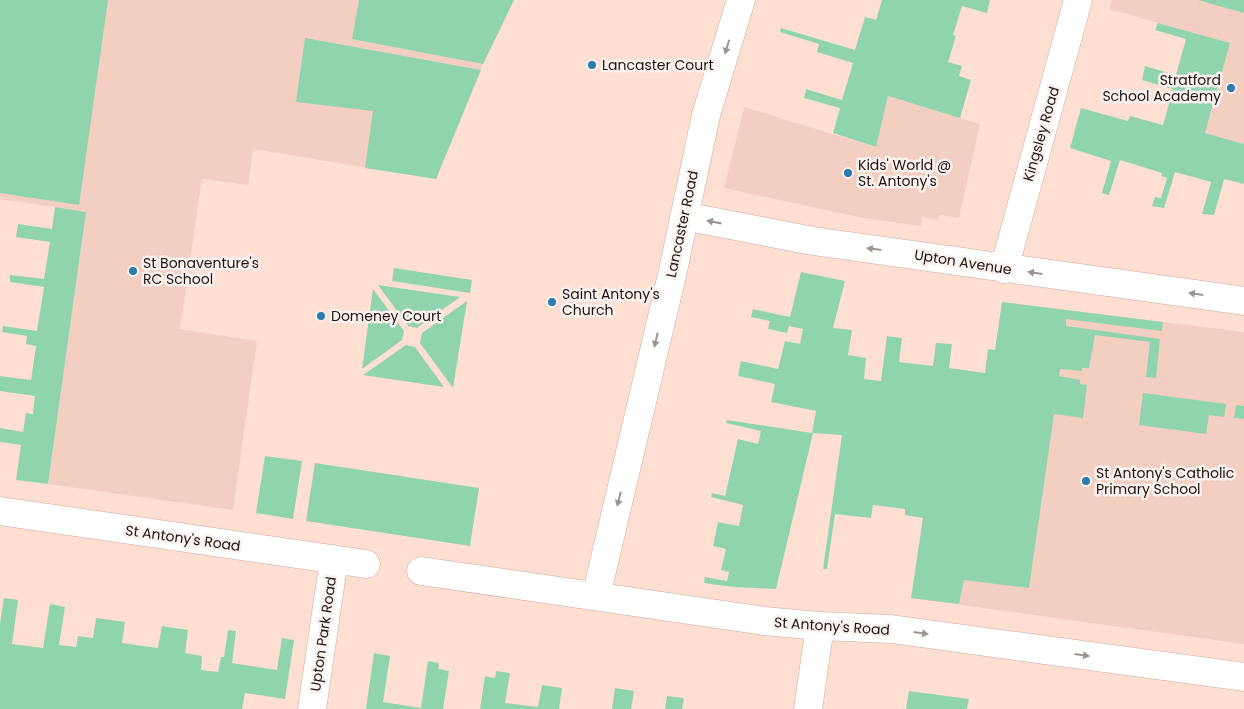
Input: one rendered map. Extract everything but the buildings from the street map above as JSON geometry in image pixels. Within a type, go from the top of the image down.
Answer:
[{"type":"street","name":"Lancaster Road","points":[[596,596],[672,275],[706,115],[741,0]]},
{"type":"street","name":"Kingsley Road","points":[[1004,268],[1078,0]]},
{"type":"street","name":"Upton Avenue","points":[[684,216],[813,242],[944,258],[1244,301]]},
{"type":"street","name":"St Antony's Road","points":[[0,511],[366,564]]},
{"type":"street","name":"Upton Park Road","points":[[312,709],[334,559]]},
{"type":"street","name":"St Antony's Road","points":[[421,571],[764,621],[891,629],[1244,677]]},
{"type":"street","points":[[808,709],[820,626]]},
{"type":"shaded area","name":"St Bonaventure's RC School","points":[[0,0],[514,0],[483,64],[436,179],[253,149],[248,185],[202,179],[180,329],[257,341],[233,510],[48,484],[86,212],[0,199]]},
{"type":"shaded area","name":"Stratford School Academy","points":[[1112,0],[1244,0],[1244,144],[1205,133],[1230,43],[1109,9]]},
{"type":"shaded area","name":"Kids' World @ St. Antony's","points":[[888,96],[980,124],[959,218],[940,215],[938,220],[922,217],[921,226],[858,217],[724,188],[744,107],[875,147]]},
{"type":"shaded area","name":"St Antony's Catholic Primary School","points":[[1002,302],[1244,332],[1244,644],[911,598],[982,445]]},
{"type":"green space","points":[[0,0],[108,0],[79,205],[0,193]]},
{"type":"green space","points":[[359,0],[514,0],[483,64],[352,39]]},
{"type":"green space","points":[[882,0],[990,0],[987,13],[962,6],[953,35],[956,36],[948,62],[962,66],[959,76],[971,80],[960,118],[888,96],[876,147],[833,133],[840,108],[804,98],[806,89],[842,100],[853,63],[817,52],[819,44],[780,32],[781,28],[855,50],[865,17],[876,20]]},
{"type":"green space","points":[[1198,0],[1244,0],[1244,13]]},
{"type":"green space","points":[[1158,23],[1230,43],[1205,133],[1244,144],[1244,184],[1224,179],[1214,215],[1202,214],[1211,182],[1175,172],[1164,208],[1152,206],[1155,197],[1161,198],[1167,178],[1161,176],[1162,173],[1120,160],[1109,195],[1102,193],[1111,161],[1070,148],[1081,108],[1128,121],[1130,116],[1163,125],[1173,89],[1142,80],[1145,66],[1176,75],[1186,39],[1155,30]]},
{"type":"green space","points":[[305,38],[481,70],[436,179],[365,168],[373,111],[296,102]]},
{"type":"green space","points":[[55,207],[86,212],[48,484],[16,480],[21,445],[0,442],[0,428],[23,432],[26,413],[33,414],[35,396],[0,391],[0,376],[31,380],[36,346],[26,344],[27,336],[2,332],[3,326],[37,331],[44,287],[10,282],[10,275],[44,279],[50,242],[16,237],[18,224],[52,229]]},
{"type":"green space","points":[[394,268],[472,280],[470,293],[392,281]]},
{"type":"green space","points":[[801,272],[845,281],[833,328],[852,330],[848,355],[866,358],[864,379],[881,381],[887,336],[902,338],[899,362],[933,366],[936,343],[952,344],[949,368],[985,373],[988,349],[995,350],[1002,302],[1163,322],[1162,331],[1066,319],[1066,326],[1160,339],[1156,378],[1146,377],[1150,342],[1095,335],[1089,368],[1082,368],[1082,371],[1060,369],[1059,376],[1080,380],[1080,384],[1087,385],[1083,418],[1054,414],[1029,588],[964,580],[959,604],[911,598],[923,518],[905,515],[905,509],[873,505],[871,518],[835,514],[827,569],[823,569],[842,435],[813,433],[776,589],[733,587],[704,583],[705,577],[727,581],[729,572],[721,570],[726,549],[713,546],[718,522],[739,526],[743,505],[711,497],[712,493],[725,496],[738,439],[758,444],[761,431],[726,423],[727,420],[812,433],[816,411],[771,402],[775,384],[738,376],[741,361],[778,369],[785,341],[800,344],[803,329],[789,326],[787,333],[768,329],[770,321],[751,317],[753,309],[790,317]]},
{"type":"green space","points":[[378,285],[460,297],[417,328],[408,326]]},
{"type":"green space","points":[[373,289],[404,331],[402,340],[362,369]]},
{"type":"green space","points":[[467,301],[453,388],[420,343],[422,333]]},
{"type":"green space","points":[[406,345],[415,347],[444,387],[363,375]]},
{"type":"green space","points":[[1143,393],[1226,404],[1224,417],[1209,415],[1206,434],[1139,425]]},
{"type":"green space","points":[[1236,405],[1244,406],[1244,419],[1234,418]]},
{"type":"green space","points":[[265,456],[302,461],[293,519],[256,513]]},
{"type":"green space","points":[[315,463],[479,488],[470,546],[306,521]]},
{"type":"green space","points":[[4,598],[18,600],[12,644],[43,648],[50,604],[65,607],[59,645],[76,647],[78,636],[93,638],[96,618],[125,622],[122,643],[158,648],[162,626],[188,630],[185,653],[202,656],[201,670],[218,672],[221,657],[224,657],[228,630],[236,631],[232,663],[277,670],[282,638],[294,640],[285,699],[245,693],[242,709],[0,709],[0,623]]},
{"type":"green space","points":[[374,653],[390,656],[383,702],[421,708],[428,661],[439,663],[438,669],[449,671],[443,709],[366,709]]},
{"type":"green space","points":[[496,671],[510,673],[505,703],[538,707],[542,685],[562,688],[559,709],[480,709],[485,676],[495,678]]},
{"type":"green space","points":[[615,688],[634,691],[631,709],[612,709]]},
{"type":"green space","points":[[909,691],[969,699],[967,709],[906,709]]},
{"type":"green space","points":[[667,696],[684,698],[682,709],[665,709]]},
{"type":"place","name":"Lancaster Court","points":[[592,65]]},
{"type":"place","name":"Stratford School Academy","points":[[1231,88]]},
{"type":"place","name":"Kids' World @ St. Antony's","points":[[848,173]]},
{"type":"place","name":"St Bonaventure's RC School","points":[[133,271]]},
{"type":"place","name":"Saint Antony's Church","points":[[552,302]]},
{"type":"place","name":"Domeney Court","points":[[321,316]]},
{"type":"place","name":"St Antony's Catholic Primary School","points":[[1086,481]]}]
